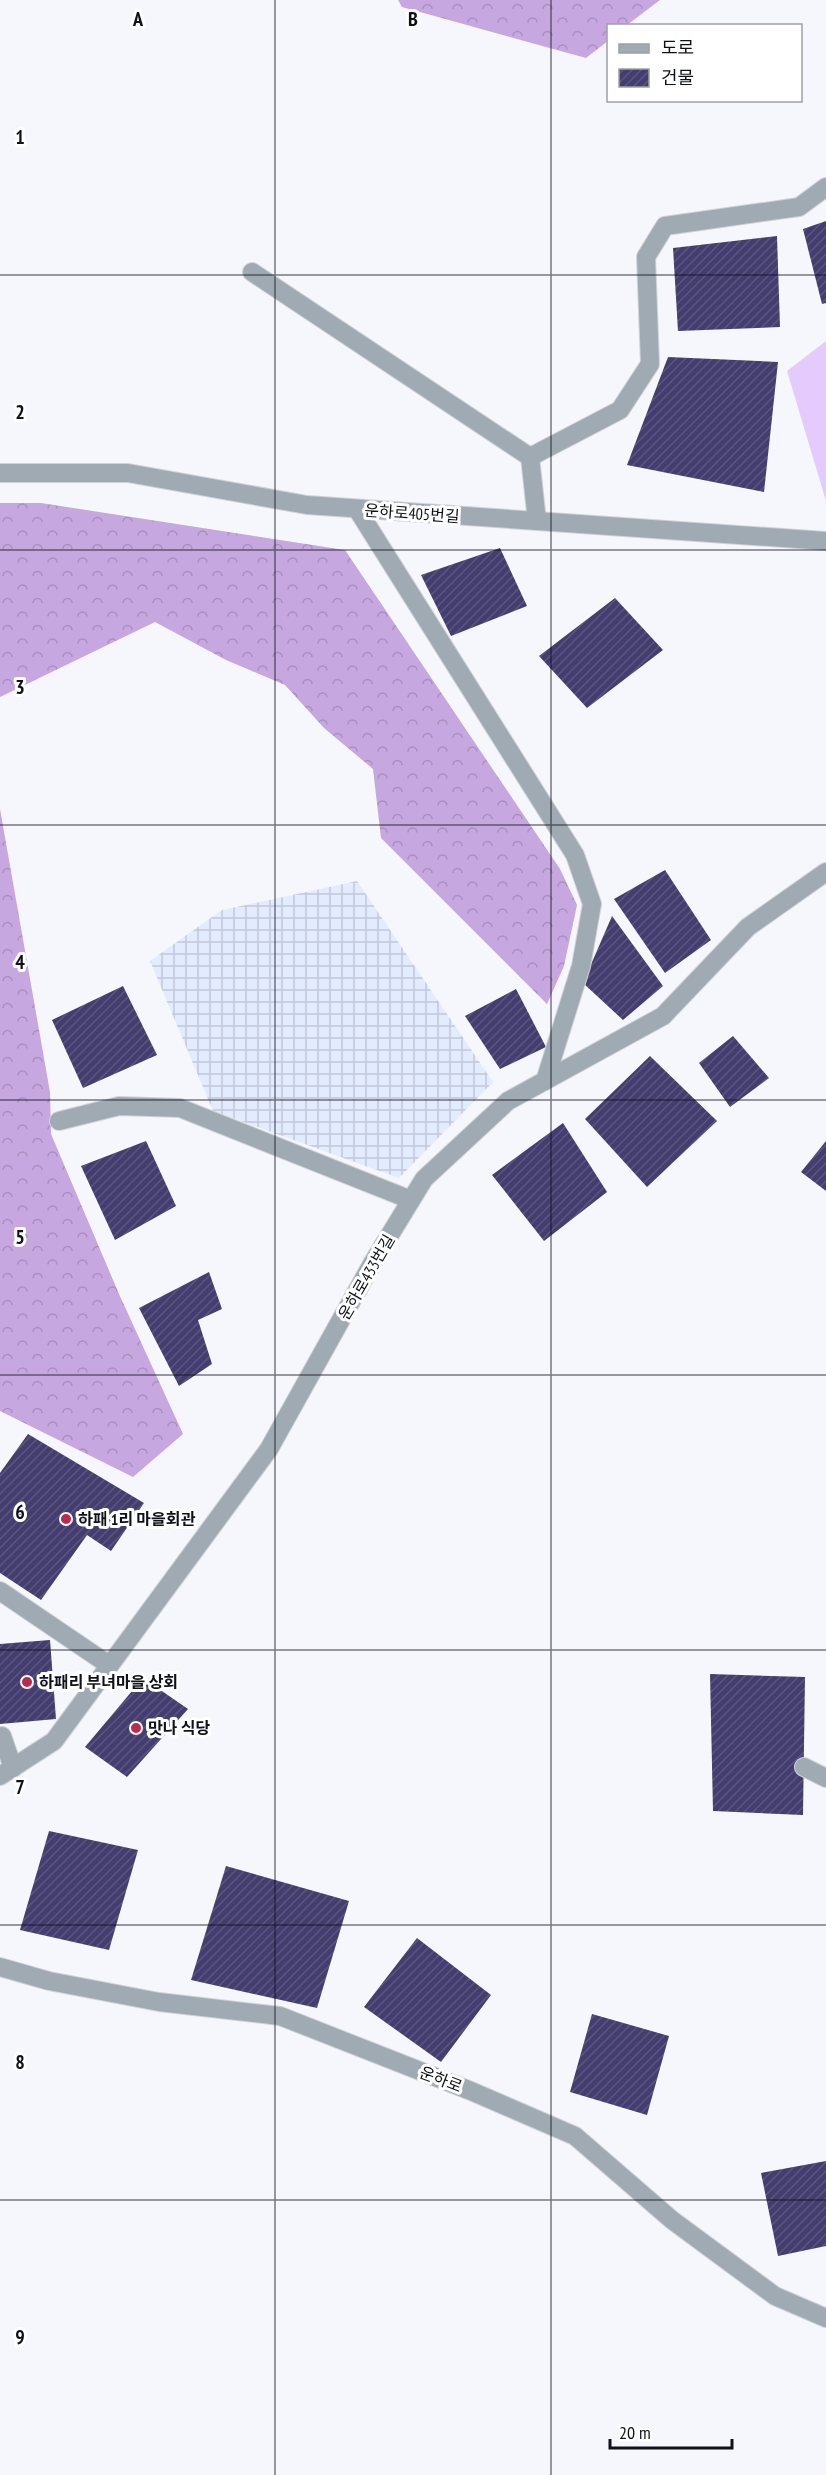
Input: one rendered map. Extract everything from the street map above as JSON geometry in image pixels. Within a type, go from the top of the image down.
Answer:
[{"type":"street","points":[[530,457],[620,410],[650,364],[646,258],[664,226],[799,207],[826,187]]},
{"type":"street","points":[[252,272],[530,457]]},
{"type":"street","points":[[530,457],[537,521]]},
{"type":"street","name":"운하로405번길","points":[[0,473],[128,473],[307,505],[826,541]]},
{"type":"street","points":[[357,509],[575,855],[592,904],[581,966],[545,1081]]},
{"type":"street","name":"운하로433번길","points":[[7,1772],[54,1741],[268,1449],[372,1264],[424,1179],[508,1101],[663,1016],[748,927],[826,872]]},
{"type":"street","points":[[59,1121],[119,1106],[180,1108],[411,1200]]},
{"type":"street","points":[[0,1591],[110,1665]]},
{"type":"street","points":[[2,1736],[7,1772]]},
{"type":"street","points":[[804,1767],[826,1778]]},
{"type":"street","name":"운하로","points":[[0,1967],[49,1980],[159,2002],[280,2016],[471,2091],[575,2136],[672,2220],[765,2289],[775,2296],[826,2318]]},
{"type":"shaded area","points":[[826,341],[826,501],[787,371]]},
{"type":"shaded area","points":[[357,881],[493,1082],[399,1178],[213,1111],[150,961],[222,910]]},
{"type":"green space","points":[[398,0],[660,0],[628,24],[607,24],[607,42],[586,58],[402,7]]},
{"type":"green space","points":[[0,503],[41,503],[345,550],[560,869],[577,905],[564,966],[547,1004],[381,838],[373,769],[324,728],[285,685],[226,660],[155,622],[0,697]]},
{"type":"green space","points":[[0,809],[50,1092],[51,1134],[119,1294],[183,1434],[133,1477],[0,1411]]},
{"type":"building","points":[[826,221],[826,303],[822,304],[803,229]]},
{"type":"building","points":[[777,236],[780,327],[678,331],[673,248]]},
{"type":"building","points":[[668,357],[778,362],[764,492],[627,465]]},
{"type":"building","points":[[500,548],[527,606],[451,636],[421,575]]},
{"type":"building","points":[[615,598],[663,650],[587,708],[539,656]]},
{"type":"building","points":[[665,870],[711,940],[665,973],[614,899]]},
{"type":"building","points":[[612,916],[663,986],[623,1020],[583,983]]},
{"type":"building","points":[[123,986],[157,1055],[83,1088],[52,1020]]},
{"type":"building","points":[[516,989],[546,1047],[500,1069],[465,1016]]},
{"type":"building","points":[[733,1036],[769,1078],[730,1107],[699,1063]]},
{"type":"building","points":[[650,1056],[717,1121],[647,1187],[585,1119]]},
{"type":"building","points":[[563,1123],[607,1192],[544,1241],[492,1175]]},
{"type":"building","points":[[146,1141],[176,1206],[115,1240],[81,1166]]},
{"type":"building","points":[[826,1141],[826,1191],[801,1172]]},
{"type":"building","points":[[209,1272],[222,1309],[198,1320],[212,1364],[179,1386],[139,1308]]},
{"type":"building","name":"하패 1리 마을회관","points":[[28,1434],[144,1503],[111,1551],[87,1535],[41,1600],[0,1573],[0,1473]]},
{"type":"building","name":"하패리 부녀마을 상회","points":[[50,1640],[56,1719],[0,1724],[0,1644]]},
{"type":"building","points":[[710,1674],[805,1677],[803,1815],[713,1811]]},
{"type":"building","name":"맛나 식당","points":[[143,1678],[188,1709],[127,1777],[85,1747]]},
{"type":"building","points":[[49,1831],[138,1850],[109,1950],[20,1930]]},
{"type":"building","points":[[226,1866],[349,1901],[317,2008],[191,1980]]},
{"type":"building","points":[[417,1938],[491,1995],[441,2062],[364,2007]]},
{"type":"building","points":[[592,2014],[669,2036],[647,2115],[570,2092]]},
{"type":"building","points":[[826,2161],[826,2246],[778,2256],[761,2173]]},
{"type":"place","name":"하패 1리 마을회관","points":[[66,1519]]},
{"type":"place","name":"하패리 부녀마을 상회","points":[[27,1682]]},
{"type":"place","name":"맛나 식당","points":[[136,1728]]}]
